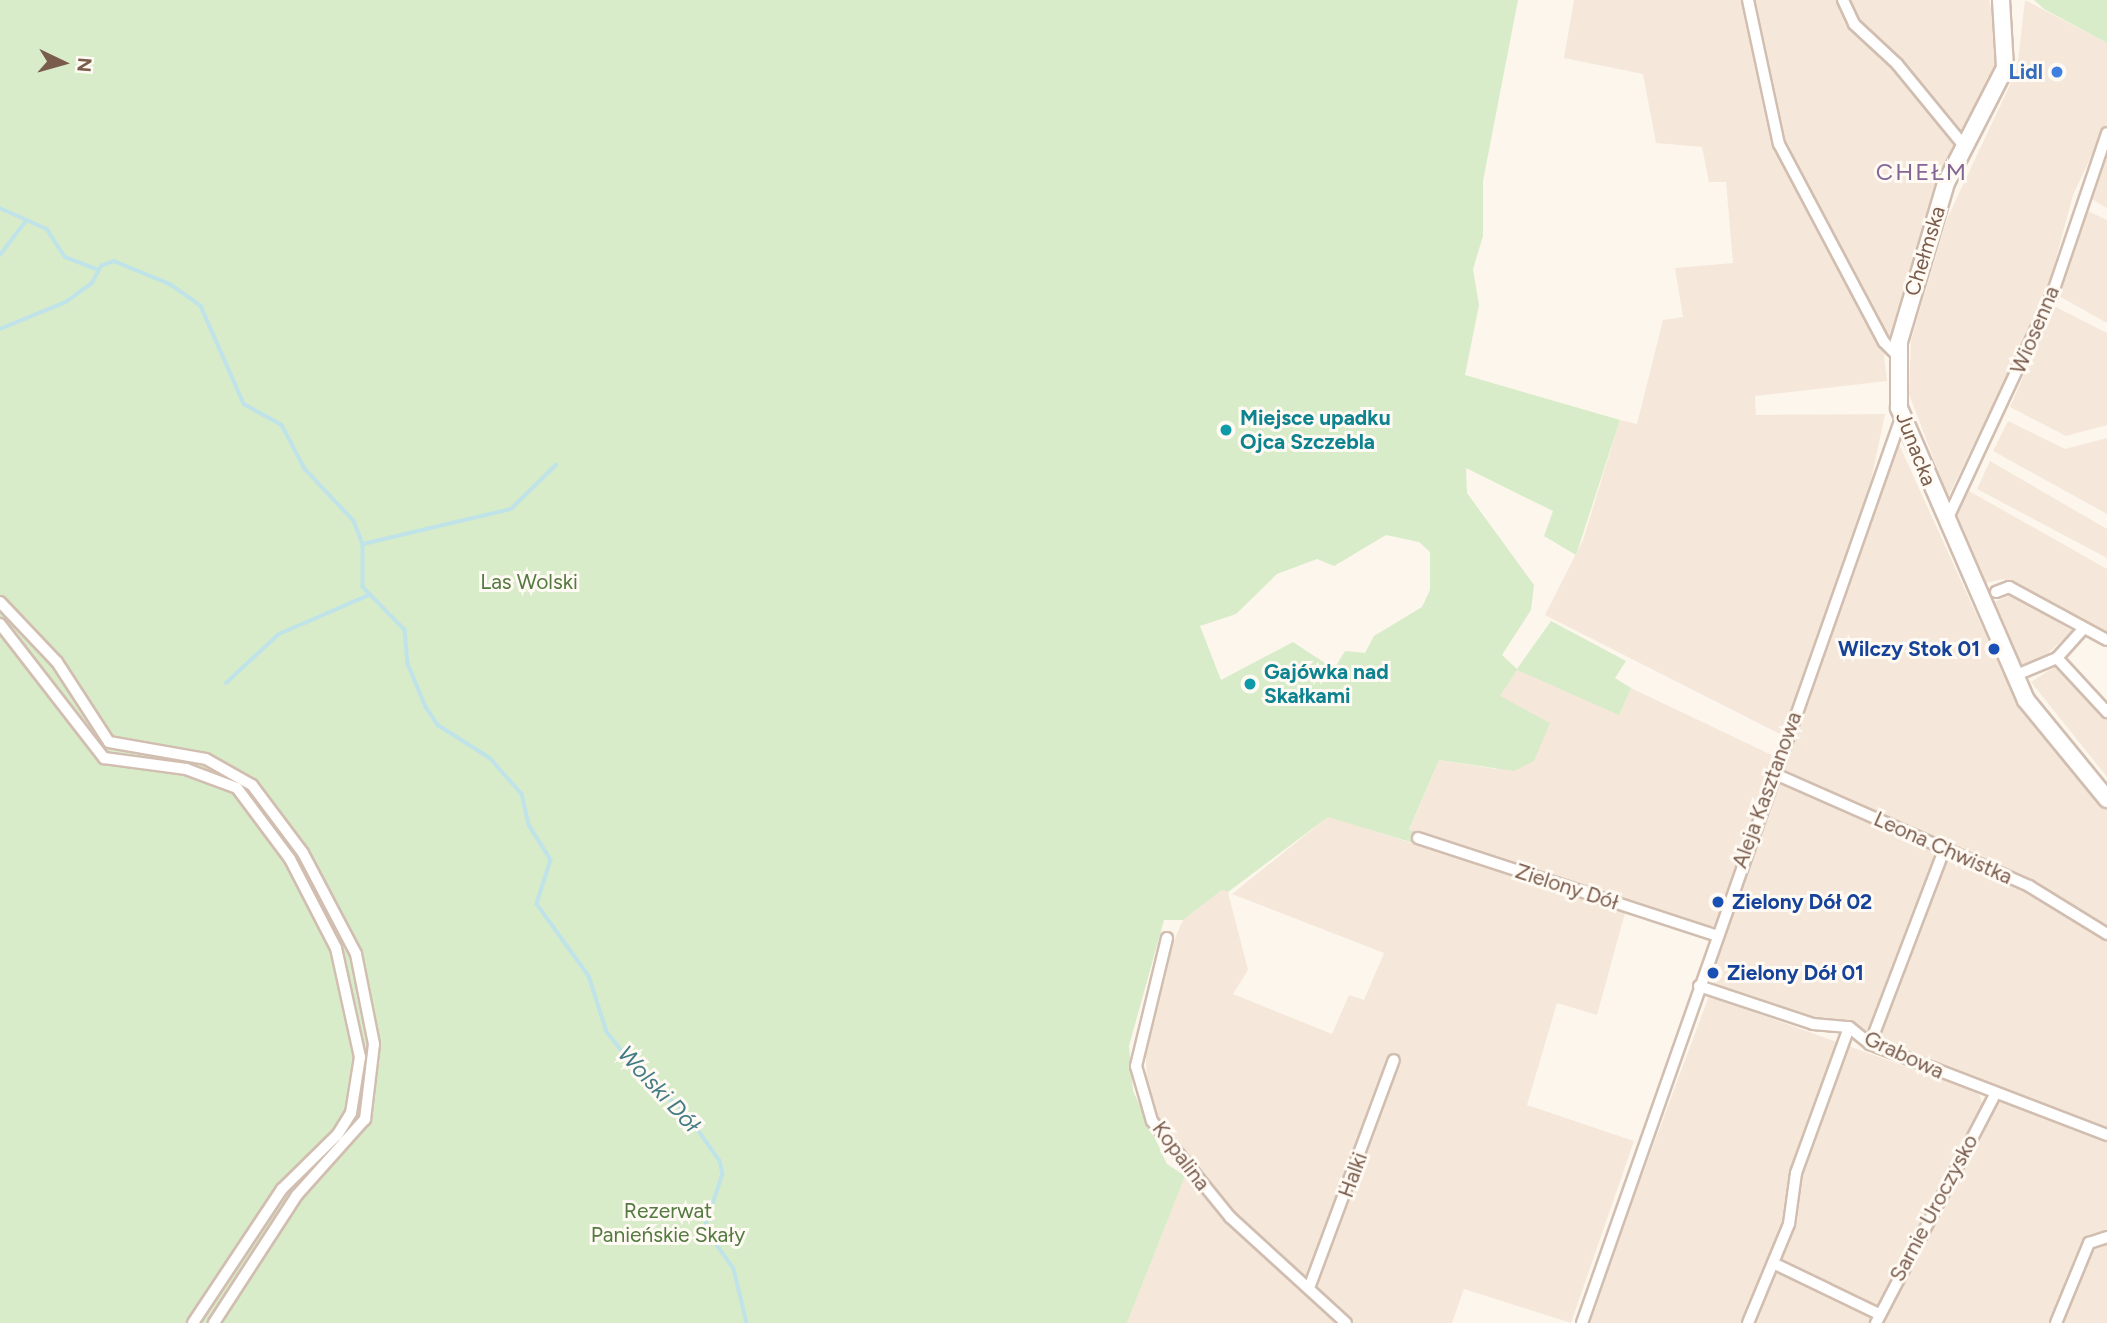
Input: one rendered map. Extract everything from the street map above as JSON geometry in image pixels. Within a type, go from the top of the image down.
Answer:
[{"type":"street","points":[[1748,0],[1779,144],[1884,342],[1898,356]]},
{"type":"street","points":[[1843,0],[1854,24],[1905,73],[1946,132],[1964,146]]},
{"type":"street","name":"Chełmska","points":[[2001,0],[2005,34]]},
{"type":"street","name":"Chełmska","points":[[1898,356],[1946,183],[2002,78],[2005,34],[2013,0]]},
{"type":"street","name":"Wiosenna","points":[[1946,522],[2052,295],[2107,133]]},
{"type":"street","name":"Junacka","points":[[1898,356],[1901,418],[2014,676],[2049,736],[2107,799]]},
{"type":"street","name":"Aleja Kasztanowa","points":[[1582,1323],[1715,935],[1901,418]]},
{"type":"street","points":[[1996,592],[2009,587],[2107,640]]},
{"type":"street","points":[[0,602],[57,662],[109,742],[206,759],[252,785],[303,853],[356,954],[374,1044],[365,1119],[297,1195],[214,1323]]},
{"type":"street","points":[[0,624],[104,758],[212,775],[245,796],[313,900],[343,972],[360,1057],[347,1123],[282,1189],[193,1323]]},
{"type":"street","points":[[2014,676],[2057,658],[2084,628]]},
{"type":"street","points":[[2057,658],[2107,712]]},
{"type":"street","name":"Leona Chwistka","points":[[1773,773],[2029,886],[2107,934]]},
{"type":"street","name":"Zielony Dół","points":[[1418,838],[1715,935]]},
{"type":"street","points":[[1870,1044],[1944,850]]},
{"type":"street","name":"Kopalina","points":[[1167,938],[1136,1066],[1152,1121],[1230,1217],[1346,1323]]},
{"type":"street","name":"Grabowa","points":[[1699,986],[1813,1024],[1849,1027],[1870,1044],[2107,1135]]},
{"type":"street","points":[[1748,1323],[1789,1224],[1796,1172],[1849,1027]]},
{"type":"street","name":"Halki","points":[[1309,1288],[1394,1060]]},
{"type":"street","name":"Sarnie Uroczysko","points":[[1877,1319],[1995,1094]]},
{"type":"street","points":[[2056,1323],[2089,1243],[2107,1237]]},
{"type":"street","points":[[1773,1263],[1877,1319]]},
{"type":"shaded area","points":[[1574,0],[1989,0],[2000,46],[1998,75],[1924,231],[1884,356],[1887,381],[1755,396],[1756,415],[1885,414],[1871,481],[1784,736],[1545,615],[1583,540],[1620,420],[1637,424],[1663,320],[1683,317],[1675,268],[1733,263],[1726,182],[1709,182],[1702,147],[1656,143],[1643,74],[1564,58]]},
{"type":"shaded area","points":[[2025,0],[2107,43],[2107,123],[2073,195],[2046,296],[1948,497],[1909,394],[1911,340],[1946,221],[2017,70]]},
{"type":"shaded area","points":[[2107,142],[2107,208],[2085,195]]},
{"type":"shaded area","points":[[2083,209],[2107,220],[2107,323],[2059,296]]},
{"type":"shaded area","points":[[2054,306],[2107,333],[2107,425],[2066,436],[2010,407]]},
{"type":"shaded area","points":[[2008,421],[2065,449],[2107,438],[2107,514],[1993,451]]},
{"type":"shaded area","points":[[1897,440],[2017,704],[2107,802],[2107,1131],[1709,981]]},
{"type":"shaded area","points":[[1990,461],[2107,529],[2107,558],[1977,489]]},
{"type":"shaded area","points":[[1969,491],[2107,569],[2107,632],[2004,579],[1985,583],[1953,522]]},
{"type":"shaded area","points":[[2014,594],[2072,631],[2042,659],[2017,666],[1991,603]]},
{"type":"shaded area","points":[[2056,666],[2107,719],[2107,777],[2031,682]]},
{"type":"shaded area","points":[[1517,669],[1618,714],[1631,688],[1776,757],[1715,925],[1706,929],[1409,831],[1439,760],[1496,769],[1500,696]]},
{"type":"shaded area","points":[[1329,816],[1625,913],[1597,1015],[1557,1003],[1527,1105],[1634,1141],[1571,1323],[1464,1289],[1452,1323],[1127,1323],[1189,1164],[1160,1128],[1148,1092],[1145,1046],[1166,959],[1183,920],[1222,890],[1228,892],[1248,970],[1233,994],[1332,1034],[1349,995],[1364,1000],[1384,953],[1232,894]]},
{"type":"shaded area","points":[[1709,996],[1979,1093],[1983,1106],[1897,1264],[1873,1323],[1587,1323]]},
{"type":"shaded area","points":[[2002,1100],[2107,1140],[2107,1323],[1880,1323],[1993,1104]]},
{"type":"green space","name":"Las Wolski","points":[[0,0],[1518,0],[1483,181],[1483,236],[1473,269],[1479,305],[1465,375],[1620,420],[1576,555],[1544,536],[1553,511],[1466,468],[1467,493],[1534,585],[1531,610],[1502,655],[1517,669],[1551,621],[1626,661],[1615,678],[1631,688],[1619,715],[1517,670],[1500,696],[1550,723],[1534,761],[1514,771],[1439,760],[1409,830],[1424,835],[1417,844],[1328,817],[1228,892],[1222,890],[1183,920],[1164,920],[1129,1046],[1133,1091],[1167,1164],[1185,1176],[1127,1323],[0,1323]],"holes":[[[1386,535],[1419,542],[1430,552],[1430,590],[1422,607],[1374,636],[1365,653],[1345,651],[1334,669],[1293,642],[1221,680],[1200,626],[1236,614],[1277,574],[1317,559],[1334,566]]]},
{"type":"green space","points":[[2034,0],[2107,0],[2107,43],[2044,9]]},
{"type":"waterway","points":[[0,208],[47,229],[65,257],[97,269]]},
{"type":"waterway","points":[[0,255],[26,221]]},
{"type":"waterway","name":"Wolski Dół","points":[[0,329],[66,302],[92,283],[101,266],[114,261],[170,284],[201,306],[244,404],[282,425],[305,469],[354,521],[363,544],[363,587],[405,630],[408,664],[426,707],[438,725],[490,758],[522,794],[529,825],[551,860],[537,904],[589,976],[607,1032],[645,1079],[684,1110],[720,1161],[723,1174],[705,1228],[734,1269],[747,1323]]},
{"type":"waterway","points":[[363,544],[511,509],[556,465]]},
{"type":"waterway","points":[[226,683],[279,634],[367,596]]},
{"type":"place","name":"Lidl","points":[[2057,72]]},
{"type":"place","name":"Miejsce upadku Ojca Szczebla","points":[[1226,430]]},
{"type":"place","name":"Wilczy Stok 01","points":[[1994,649]]},
{"type":"place","name":"Gajówka nad Skałkami","points":[[1250,684]]},
{"type":"place","name":"Zielony Dół 02","points":[[1718,902]]},
{"type":"place","name":"Zielony Dół 01","points":[[1713,973]]},
{"type":"district","name":"CHEŁM","points":[[1922,172]]},
{"type":"park label","name":"Rezerwat Panieńskie Skały","points":[[668,1223]]}]
